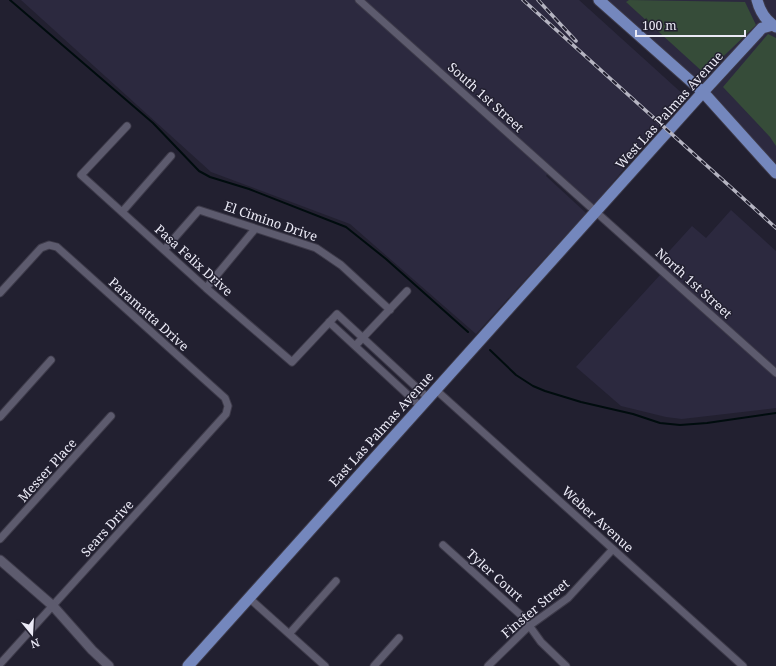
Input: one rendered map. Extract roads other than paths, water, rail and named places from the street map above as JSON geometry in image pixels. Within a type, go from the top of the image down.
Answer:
[{"type":"main road","points":[[599,0],[703,92],[776,173]]},
{"type":"main road","name":"West Las Palmas Avenue","points":[[596,211],[703,92],[770,27],[764,23],[764,16],[758,7],[757,0]]},
{"type":"main road","name":"East Las Palmas Avenue","points":[[188,666],[596,211]]},
{"type":"street","name":"South 1st Street","points":[[361,0],[596,211]]},
{"type":"street","name":"Pasa Felix Drive","points":[[127,126],[81,176],[206,288],[292,362],[329,322]]},
{"type":"street","points":[[122,212],[171,156]]},
{"type":"street","name":"El Cimino Drive","points":[[164,250],[199,210],[316,248],[341,265],[390,310]]},
{"type":"street","name":"North 1st Street","points":[[596,211],[776,373]]},
{"type":"street","points":[[206,288],[255,228]]},
{"type":"street","name":"Paramatta Drive","points":[[0,293],[41,248],[49,245],[57,247],[225,398],[228,406]]},
{"type":"street","points":[[355,346],[407,291]]},
{"type":"street","points":[[337,314],[428,398],[355,346],[329,322],[337,314]]},
{"type":"street","points":[[0,417],[51,360]]},
{"type":"street","name":"Weber Avenue","points":[[428,398],[613,549],[743,666]]},
{"type":"street","name":"Sears Drive","points":[[0,664],[226,414],[228,406]]},
{"type":"street","name":"Messer Place","points":[[0,539],[111,416]]},
{"type":"street","name":"Tyler Court","points":[[443,545],[523,617],[541,642],[566,666]]},
{"type":"street","name":"Finster Street","points":[[488,666],[529,626],[568,598],[613,549]]},
{"type":"street","points":[[0,560],[53,606],[92,650],[109,666]]},
{"type":"street","points":[[289,634],[336,581]]},
{"type":"street","points":[[249,598],[325,666]]},
{"type":"street","points":[[374,666],[399,638]]},
{"type":"waterway","points":[[10,0],[153,123],[199,171],[210,177],[249,189],[346,227],[386,259],[468,332]]},
{"type":"waterway","points":[[490,350],[516,375],[533,386],[581,402],[633,414],[660,423],[680,425],[707,423],[776,413]]},
{"type":"railway","points":[[523,0],[776,228]]},
{"type":"railway","points":[[538,0],[576,41]]}]
